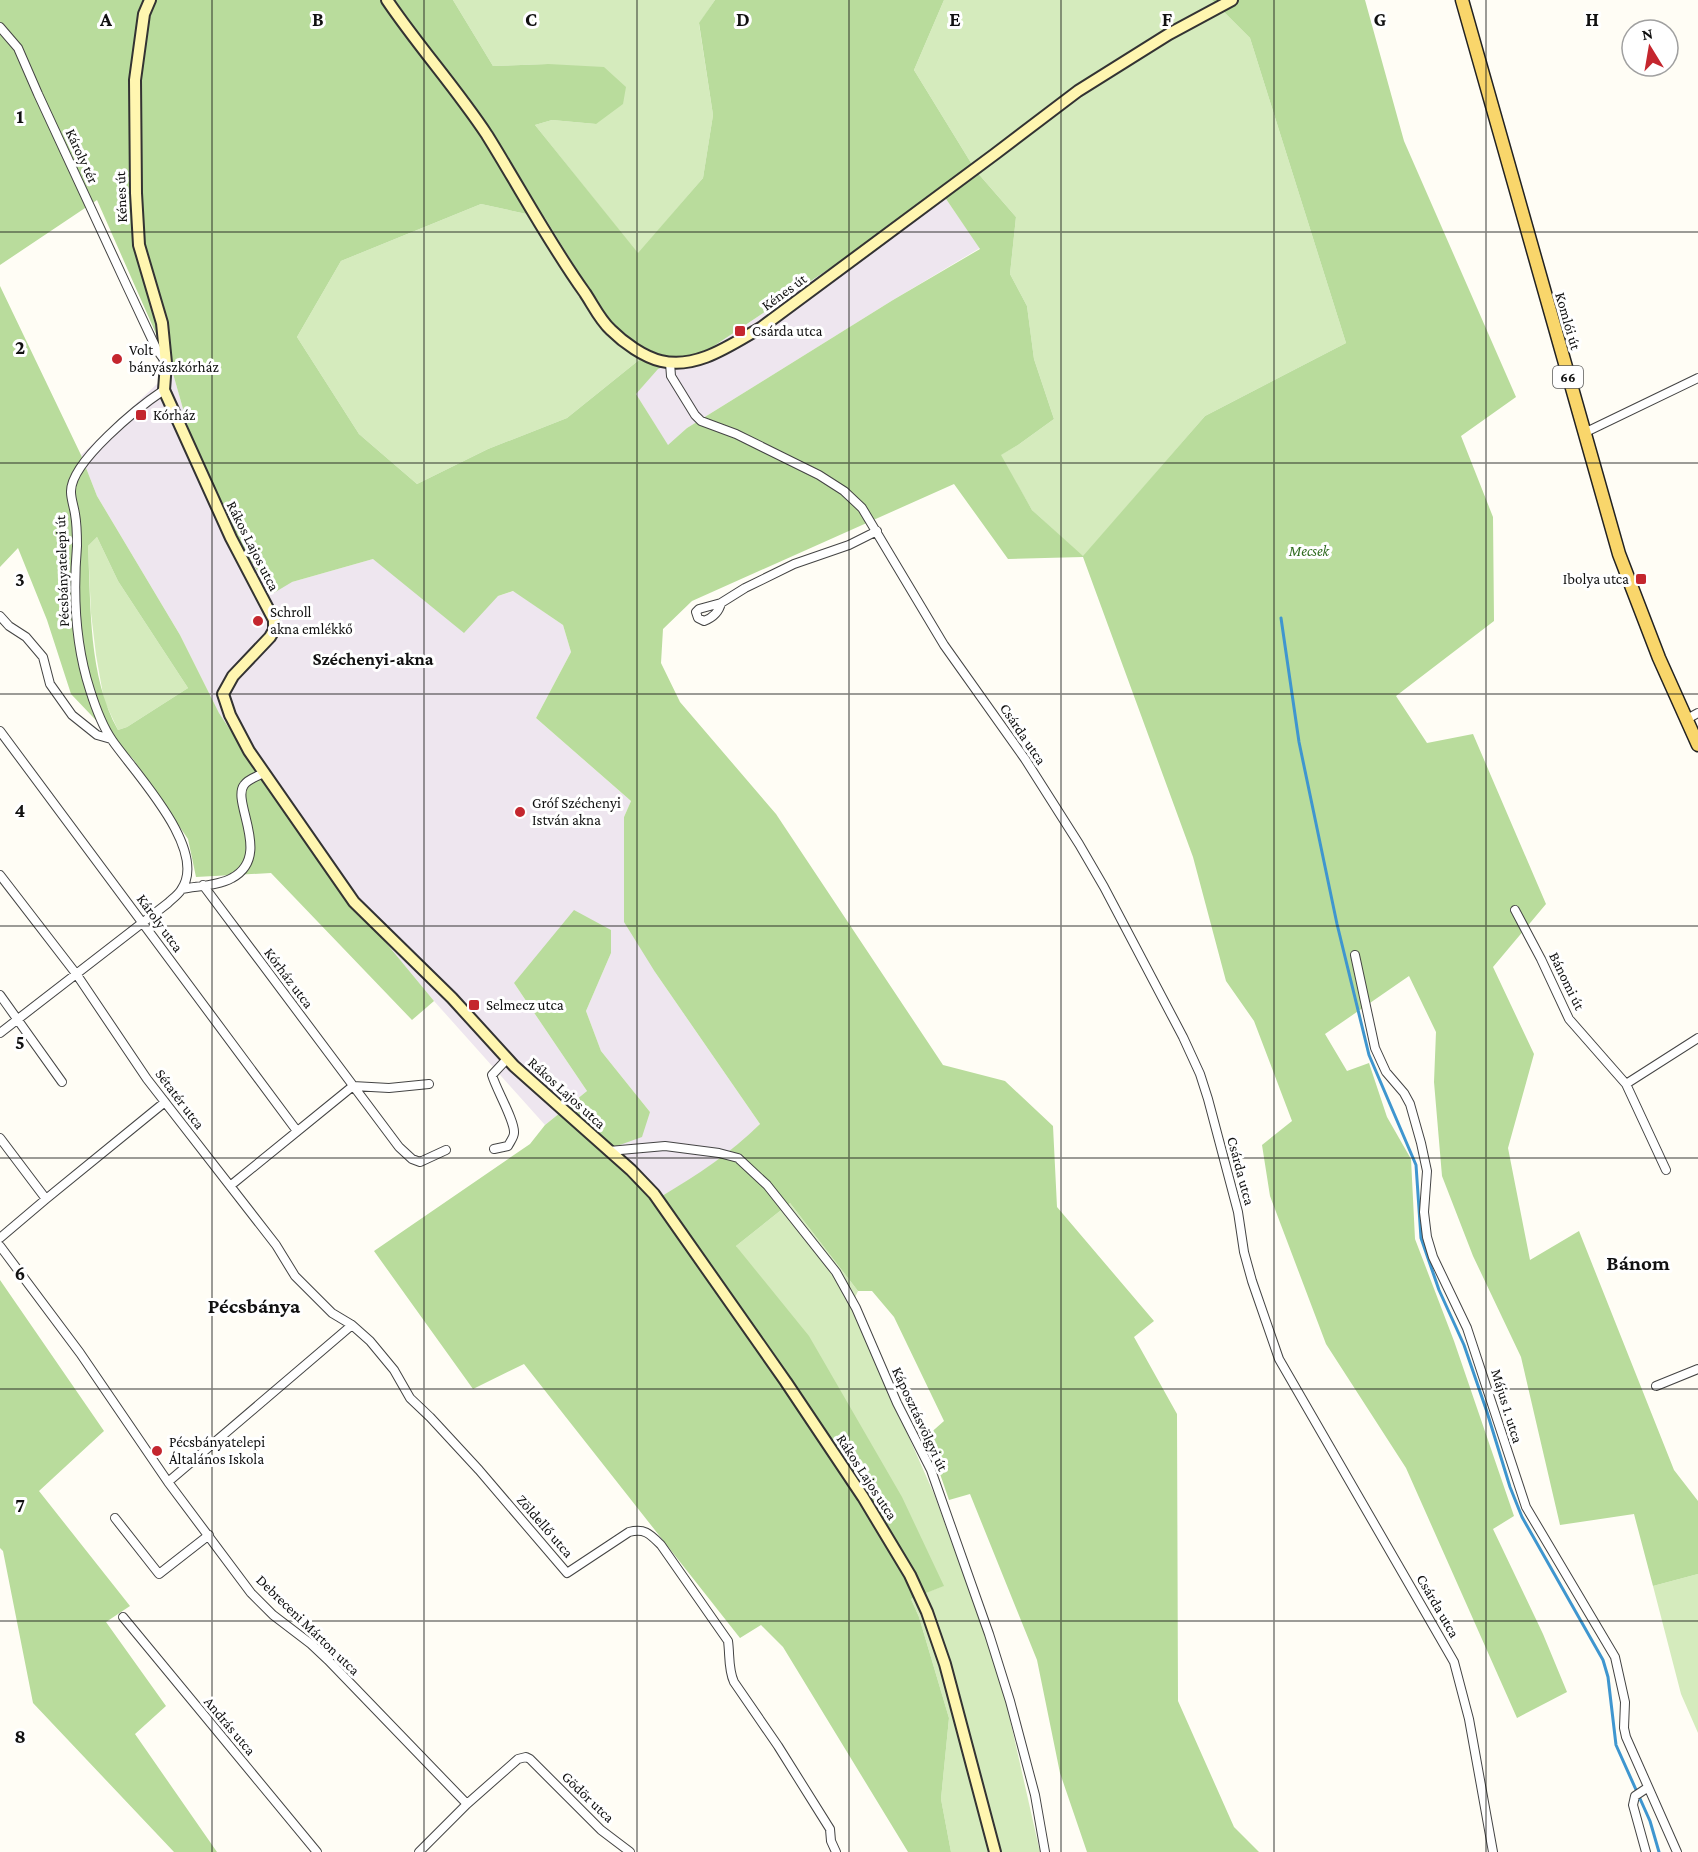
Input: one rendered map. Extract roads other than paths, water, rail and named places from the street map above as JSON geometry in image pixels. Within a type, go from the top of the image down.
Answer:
[{"type":"main road","name":"Komlói út","points":[[1462,0],[1610,523],[1630,585],[1659,658],[1692,716],[1698,745]]},
{"type":"street","name":"Kénes út","points":[[150,0],[144,14],[135,80],[136,193],[139,245],[162,323],[166,363],[164,390]]},
{"type":"street","name":"Kénes út","points":[[387,0],[475,118],[567,268],[610,330],[642,352],[670,363],[682,363],[723,350],[762,327],[1078,91],[1169,33],[1232,0]]},
{"type":"street","name":"Károly tér","points":[[0,27],[18,48],[130,293],[157,350],[166,363]]},
{"type":"street","name":"Csárda utca","points":[[670,363],[671,376],[701,421],[736,434],[819,475],[844,491],[862,508],[944,645],[1025,759],[1104,887],[1200,1074],[1238,1212],[1247,1262],[1279,1359],[1454,1662],[1469,1719],[1493,1852]]},
{"type":"street","points":[[1584,433],[1698,378]]},
{"type":"street","name":"Pécsbányatelepi út","points":[[164,390],[125,418],[83,463],[74,478],[70,491],[77,536],[75,562],[77,630],[90,691],[111,739],[155,794],[175,827],[185,852],[186,877],[182,889]]},
{"type":"street","name":"Rákos Lajos utca","points":[[164,390],[231,538],[274,620],[274,630],[270,637],[233,676],[223,694],[235,727],[264,773],[354,902],[452,998],[507,1059],[645,1185],[669,1214],[786,1382],[892,1542],[927,1612],[945,1664],[994,1852]]},
{"type":"street","points":[[721,603],[794,564],[849,545],[877,531]]},
{"type":"street","points":[[0,616],[9,626],[26,637],[44,657],[50,684],[72,715],[97,735],[111,739]]},
{"type":"street","name":"Károly utca","points":[[0,731],[297,1131]]},
{"type":"street","points":[[0,1033],[182,889],[230,880],[238,874],[250,851],[241,791],[247,782],[264,773]]},
{"type":"street","name":"Sétatér utca","points":[[0,875],[76,975],[147,1079],[276,1245],[295,1276],[332,1313],[352,1325]]},
{"type":"street","name":"Kórház utca","points":[[203,885],[353,1086]]},
{"type":"street","name":"Bánomi út","points":[[1515,910],[1569,1019],[1626,1084],[1666,1170]]},
{"type":"street","name":"Május 1. utca","points":[[1355,955],[1375,1048],[1386,1072],[1410,1104],[1421,1143],[1427,1171],[1424,1212],[1427,1238],[1433,1257],[1467,1328],[1526,1507],[1615,1657],[1625,1702],[1624,1728],[1641,1792],[1677,1852]]},
{"type":"street","points":[[0,995],[62,1082]]},
{"type":"street","points":[[1626,1084],[1698,1038]]},
{"type":"street","points":[[494,1149],[508,1146],[514,1134],[511,1118],[496,1090],[492,1075],[507,1059]]},
{"type":"street","points":[[230,1186],[353,1086],[389,1088],[429,1084]]},
{"type":"street","points":[[353,1086],[399,1147],[412,1159],[420,1162],[446,1150]]},
{"type":"street","points":[[0,1238],[165,1102]]},
{"type":"street","points":[[0,1138],[46,1199]]},
{"type":"street","name":"Káposztásvölgyi út","points":[[609,1151],[665,1146],[719,1153],[738,1158],[767,1185],[836,1272],[856,1308],[897,1403],[931,1470],[989,1634],[1010,1701],[1035,1795],[1045,1852]]},
{"type":"street","name":"Debreceni Márton utca","points":[[0,1246],[80,1353],[168,1482],[251,1593],[273,1615],[328,1660],[467,1804]]},
{"type":"street","points":[[168,1482],[352,1325]]},
{"type":"street","name":"Zöldellő utca","points":[[352,1325],[370,1341],[394,1370],[410,1398],[479,1470],[567,1573],[629,1532],[639,1530],[647,1532],[661,1545],[728,1641],[729,1672],[734,1682],[778,1746],[830,1829],[831,1841],[836,1852]]},
{"type":"street","points":[[1656,1386],[1698,1369]]},
{"type":"street","points":[[115,1518],[159,1574],[209,1535]]},
{"type":"street","name":"András utca","points":[[123,1617],[317,1852]]},
{"type":"street","name":"Gödör utca","points":[[467,1804],[518,1758],[526,1757],[601,1830],[630,1852]]},
{"type":"street","points":[[1641,1792],[1633,1805],[1646,1852]]},
{"type":"street","points":[[419,1852],[467,1804]]},
{"type":"waterway","points":[[1281,618],[1299,742],[1337,924],[1369,1055],[1416,1165],[1421,1238],[1439,1290],[1464,1345],[1522,1517],[1603,1660],[1608,1677],[1616,1745],[1650,1821],[1659,1852]]},
{"type":"place","name":"Csárda utca","points":[[740,331]]},
{"type":"place","name":"Volt bányászkórház","points":[[117,359]]},
{"type":"place","name":"Kórház","points":[[141,415]]},
{"type":"place","name":"Ibolya utca","points":[[1641,579]]},
{"type":"place","name":"Schroll akna emlékkő","points":[[258,621]]},
{"type":"place","name":"Gróf Széchenyi István akna","points":[[520,812]]},
{"type":"place","name":"Selmecz utca","points":[[474,1005]]},
{"type":"place","name":"Pécsbányatelepi Általános Iskola","points":[[157,1451]]},
{"type":"district","name":"Széchenyi-akna","points":[[373,659]]},
{"type":"district","name":"Bánom","points":[[1638,1263]]},
{"type":"district","name":"Pécsbánya","points":[[254,1306]]},
{"type":"park label","name":"Mecsek","points":[[1309,551]]}]
